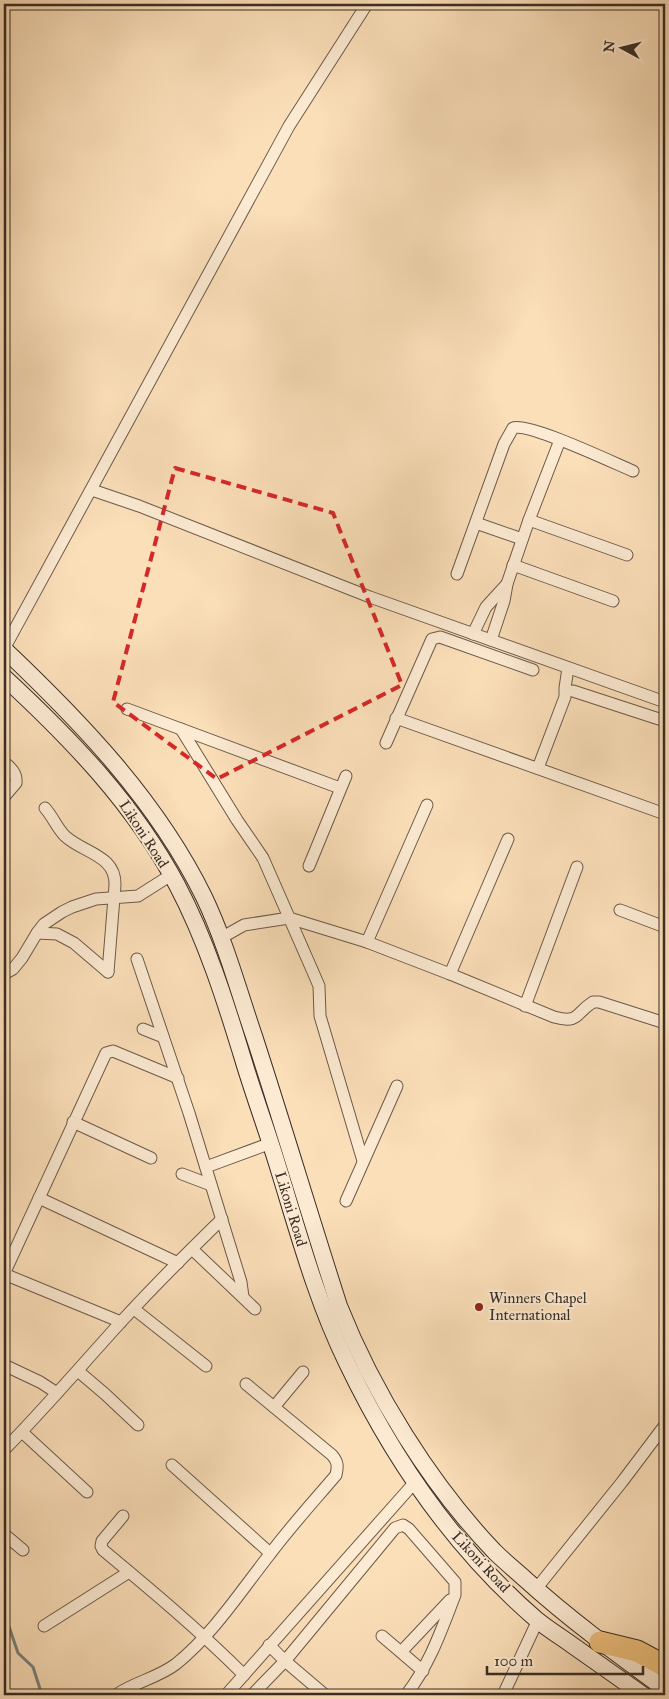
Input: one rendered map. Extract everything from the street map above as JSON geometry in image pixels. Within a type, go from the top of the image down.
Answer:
[{"type":"highway","points":[[600,1642],[637,1651],[665,1666]]},
{"type":"main road","name":"Likoni Road","points":[[4,649],[90,735],[151,810],[182,857],[204,897],[221,938],[286,1134],[340,1306],[352,1337],[390,1410],[428,1470],[485,1541],[553,1605],[665,1689]]},
{"type":"main road","name":"Likoni Road","points":[[4,677],[78,749],[115,791],[138,822],[171,875],[208,954],[227,1006],[298,1235],[324,1312],[335,1338],[376,1417],[414,1482],[459,1540],[482,1566],[538,1620],[643,1695]]},
{"type":"main road","points":[[414,1482],[428,1470]]},
{"type":"street","points":[[4,649],[289,126],[367,4]]},
{"type":"street","points":[[457,574],[504,444],[513,428],[522,427],[560,440],[633,471]]},
{"type":"street","points":[[491,640],[513,565],[560,440]]},
{"type":"street","points":[[92,490],[138,506],[370,597],[665,702]]},
{"type":"street","points":[[529,520],[627,555]]},
{"type":"street","points":[[476,523],[522,539]]},
{"type":"street","points":[[513,565],[613,601]]},
{"type":"street","points":[[472,634],[486,607],[507,584]]},
{"type":"street","points":[[386,743],[429,643],[436,637],[446,638],[533,670]]},
{"type":"street","points":[[568,668],[564,692],[665,721]]},
{"type":"street","points":[[538,768],[569,694],[581,673]]},
{"type":"street","points":[[128,709],[340,788]]},
{"type":"street","points":[[396,718],[665,814]]},
{"type":"street","points":[[181,729],[228,806],[263,858],[319,986],[320,1016],[363,1161]]},
{"type":"street","points":[[4,762],[14,772],[17,780],[4,797]]},
{"type":"street","points":[[309,866],[346,776]]},
{"type":"street","points":[[367,942],[427,805]]},
{"type":"street","points":[[37,933],[57,934],[74,943],[108,972],[115,877],[107,862],[67,837],[45,808]]},
{"type":"street","points":[[450,974],[508,838]]},
{"type":"street","points":[[525,1006],[577,867]]},
{"type":"street","points":[[4,974],[13,970],[37,933],[49,921],[72,907],[96,900],[138,896],[171,875]]},
{"type":"street","points":[[620,910],[665,927]]},
{"type":"street","points":[[221,938],[244,925],[289,918],[367,942],[554,1017],[571,1020],[593,1002],[600,1002],[665,1023]]},
{"type":"street","points":[[137,959],[206,1167],[241,1282],[243,1297]]},
{"type":"street","points":[[143,1029],[163,1036]]},
{"type":"street","points":[[121,1322],[4,1274],[104,1055],[108,1051],[113,1051],[178,1078]]},
{"type":"street","points":[[346,1201],[397,1086]]},
{"type":"street","points":[[73,1122],[151,1158]]},
{"type":"street","points":[[206,1167],[270,1143]]},
{"type":"street","points":[[182,1174],[211,1185]]},
{"type":"street","points":[[39,1198],[178,1263]]},
{"type":"street","points":[[4,1450],[121,1322],[222,1220]]},
{"type":"street","points":[[192,1249],[255,1309]]},
{"type":"street","points":[[134,1309],[206,1366]]},
{"type":"street","points":[[4,1365],[40,1382],[57,1393]]},
{"type":"street","points":[[78,1371],[106,1394],[138,1425]]},
{"type":"street","points":[[274,1407],[302,1372]]},
{"type":"street","points":[[116,1695],[176,1664],[205,1637],[235,1602],[270,1553],[336,1475],[338,1466],[332,1454],[246,1384]]},
{"type":"street","points":[[536,1589],[665,1425]]},
{"type":"street","points":[[22,1432],[87,1492]]},
{"type":"street","points":[[172,1465],[270,1553]]},
{"type":"street","points":[[226,1695],[414,1482]]},
{"type":"street","points":[[123,1516],[105,1537],[101,1546],[103,1550],[205,1637],[244,1674]]},
{"type":"street","points":[[252,1695],[285,1661],[395,1528],[403,1525],[409,1529],[455,1582],[455,1595],[424,1671],[406,1695]]},
{"type":"street","points":[[4,1534],[23,1550]]},
{"type":"street","points":[[44,1626],[129,1572]]},
{"type":"street","points":[[401,1652],[455,1595]]},
{"type":"street","points":[[503,1695],[538,1620]]},
{"type":"street","points":[[382,1636],[424,1671]]},
{"type":"street","points":[[270,1645],[285,1661],[325,1695]]},
{"type":"highlighted area","points":[[175,468],[333,513],[402,685],[217,779],[113,702]]},
{"type":"waterway","points":[[4,1612],[18,1653],[33,1667],[42,1695]]},
{"type":"place","name":"Winners Chapel International","points":[[479,1307]]}]
